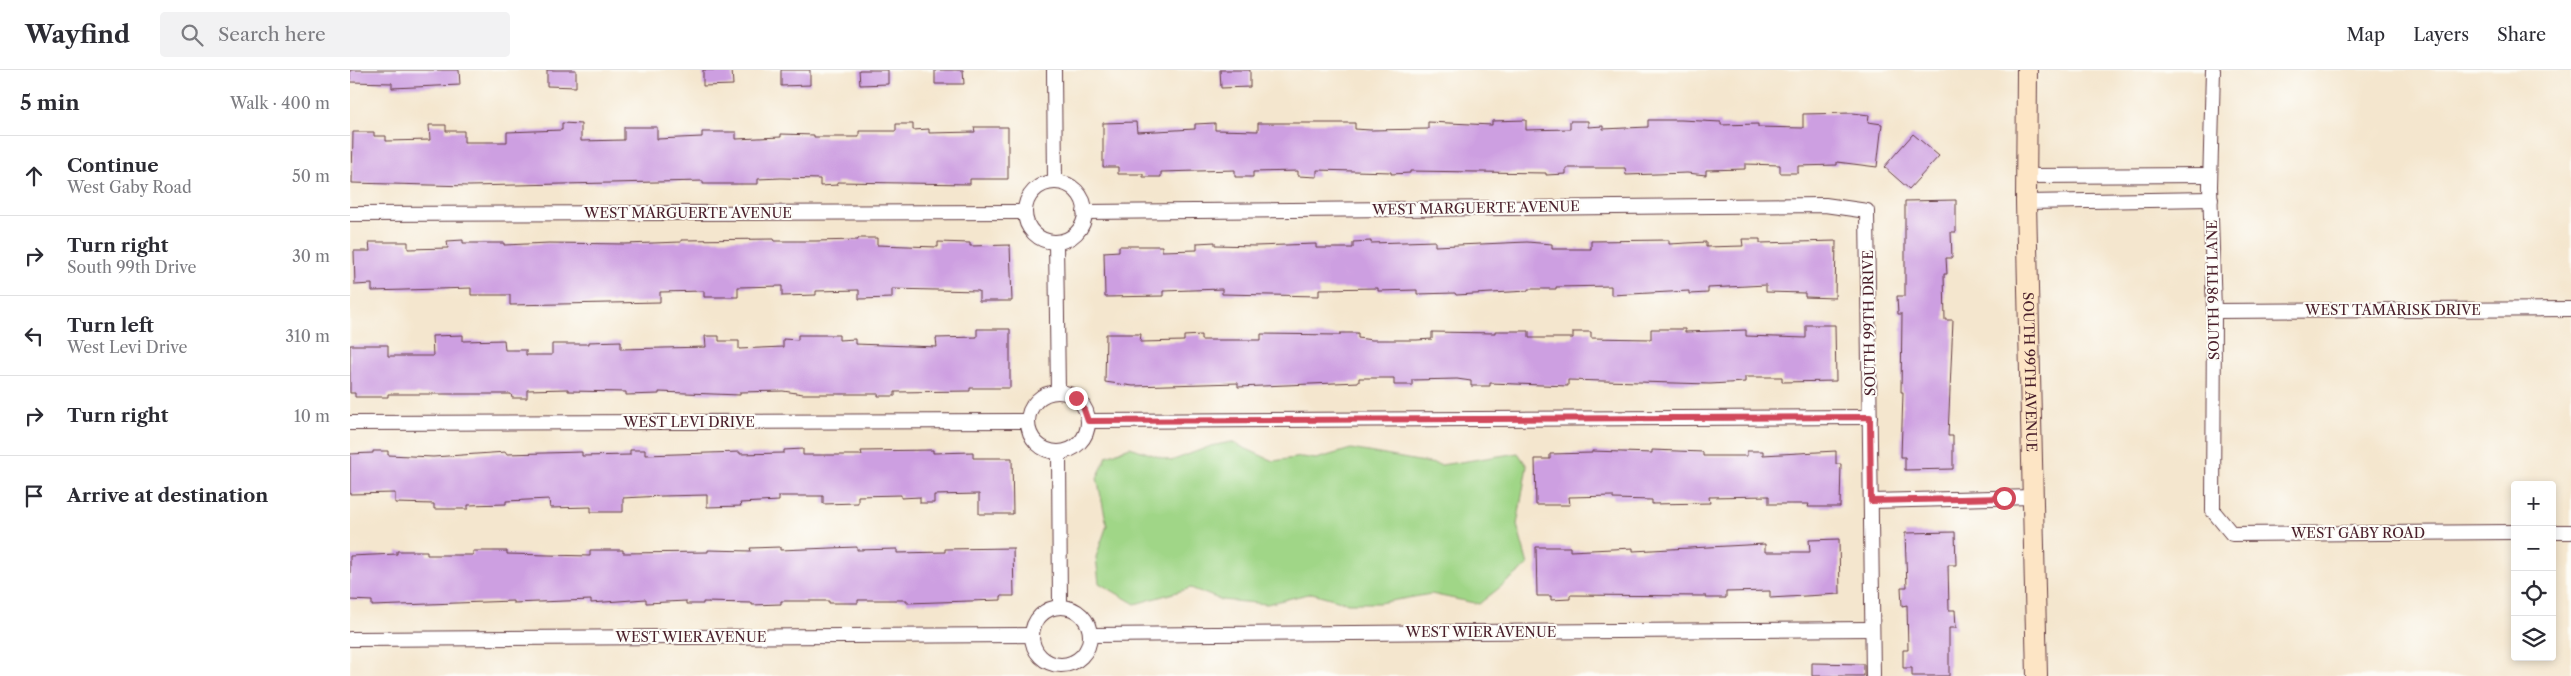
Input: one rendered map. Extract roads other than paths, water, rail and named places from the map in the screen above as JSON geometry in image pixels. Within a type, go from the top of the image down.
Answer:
[{"type":"main road","name":"SOUTH 99TH AVENUE","points":[[2027,70],[2026,202],[2037,676]]},
{"type":"street","points":[[1054,70],[1056,182]]},
{"type":"street","name":"SOUTH 98TH LANE","points":[[2213,70],[2210,174],[2214,311],[2213,511]]},
{"type":"street","points":[[2026,176],[2210,174]]},
{"type":"street","points":[[1056,182],[1070,187],[1076,192],[1081,198],[1084,212],[1081,227],[1076,233],[1071,238],[1056,242],[1041,239],[1034,234],[1026,221],[1025,212],[1027,200],[1036,189],[1056,182]]},
{"type":"street","points":[[2026,202],[2211,199]]},
{"type":"street","name":"WEST MARGUERTE AVENUE","points":[[1084,212],[1825,204],[1867,211]]},
{"type":"street","name":"SOUTH 99TH DRIVE","points":[[1867,211],[1873,676]]},
{"type":"street","name":"WEST MARGUERTE AVENUE","points":[[350,214],[1025,212]]},
{"type":"street","points":[[1056,242],[1058,392]]},
{"type":"street","name":"WEST TAMARISK DRIVE","points":[[2214,311],[2571,309]]},
{"type":"street","points":[[1058,392],[1076,398],[1082,404],[1088,421],[1087,430],[1076,446],[1059,452],[1049,450],[1034,439],[1028,421],[1035,403],[1046,395],[1058,392]]},
{"type":"street","points":[[1088,421],[1870,417]]},
{"type":"street","name":"WEST LEVI DRIVE","points":[[350,423],[1028,421]]},
{"type":"street","points":[[1059,452],[1060,607]]},
{"type":"street","points":[[1871,501],[2033,497]]},
{"type":"street","name":"WEST GABY ROAD","points":[[2213,511],[2232,534],[2511,532]]},
{"type":"street","points":[[2556,532],[2571,532]]},
{"type":"street","points":[[1060,607],[1068,608],[1081,615],[1089,628],[1090,635],[1089,643],[1082,656],[1061,670],[1038,652],[1032,635],[1037,619],[1044,613],[1060,607]]},
{"type":"street","name":"WEST WIER AVENUE","points":[[1090,635],[1872,629]]},
{"type":"street","name":"WEST WIER AVENUE","points":[[350,639],[1032,635]]}]
